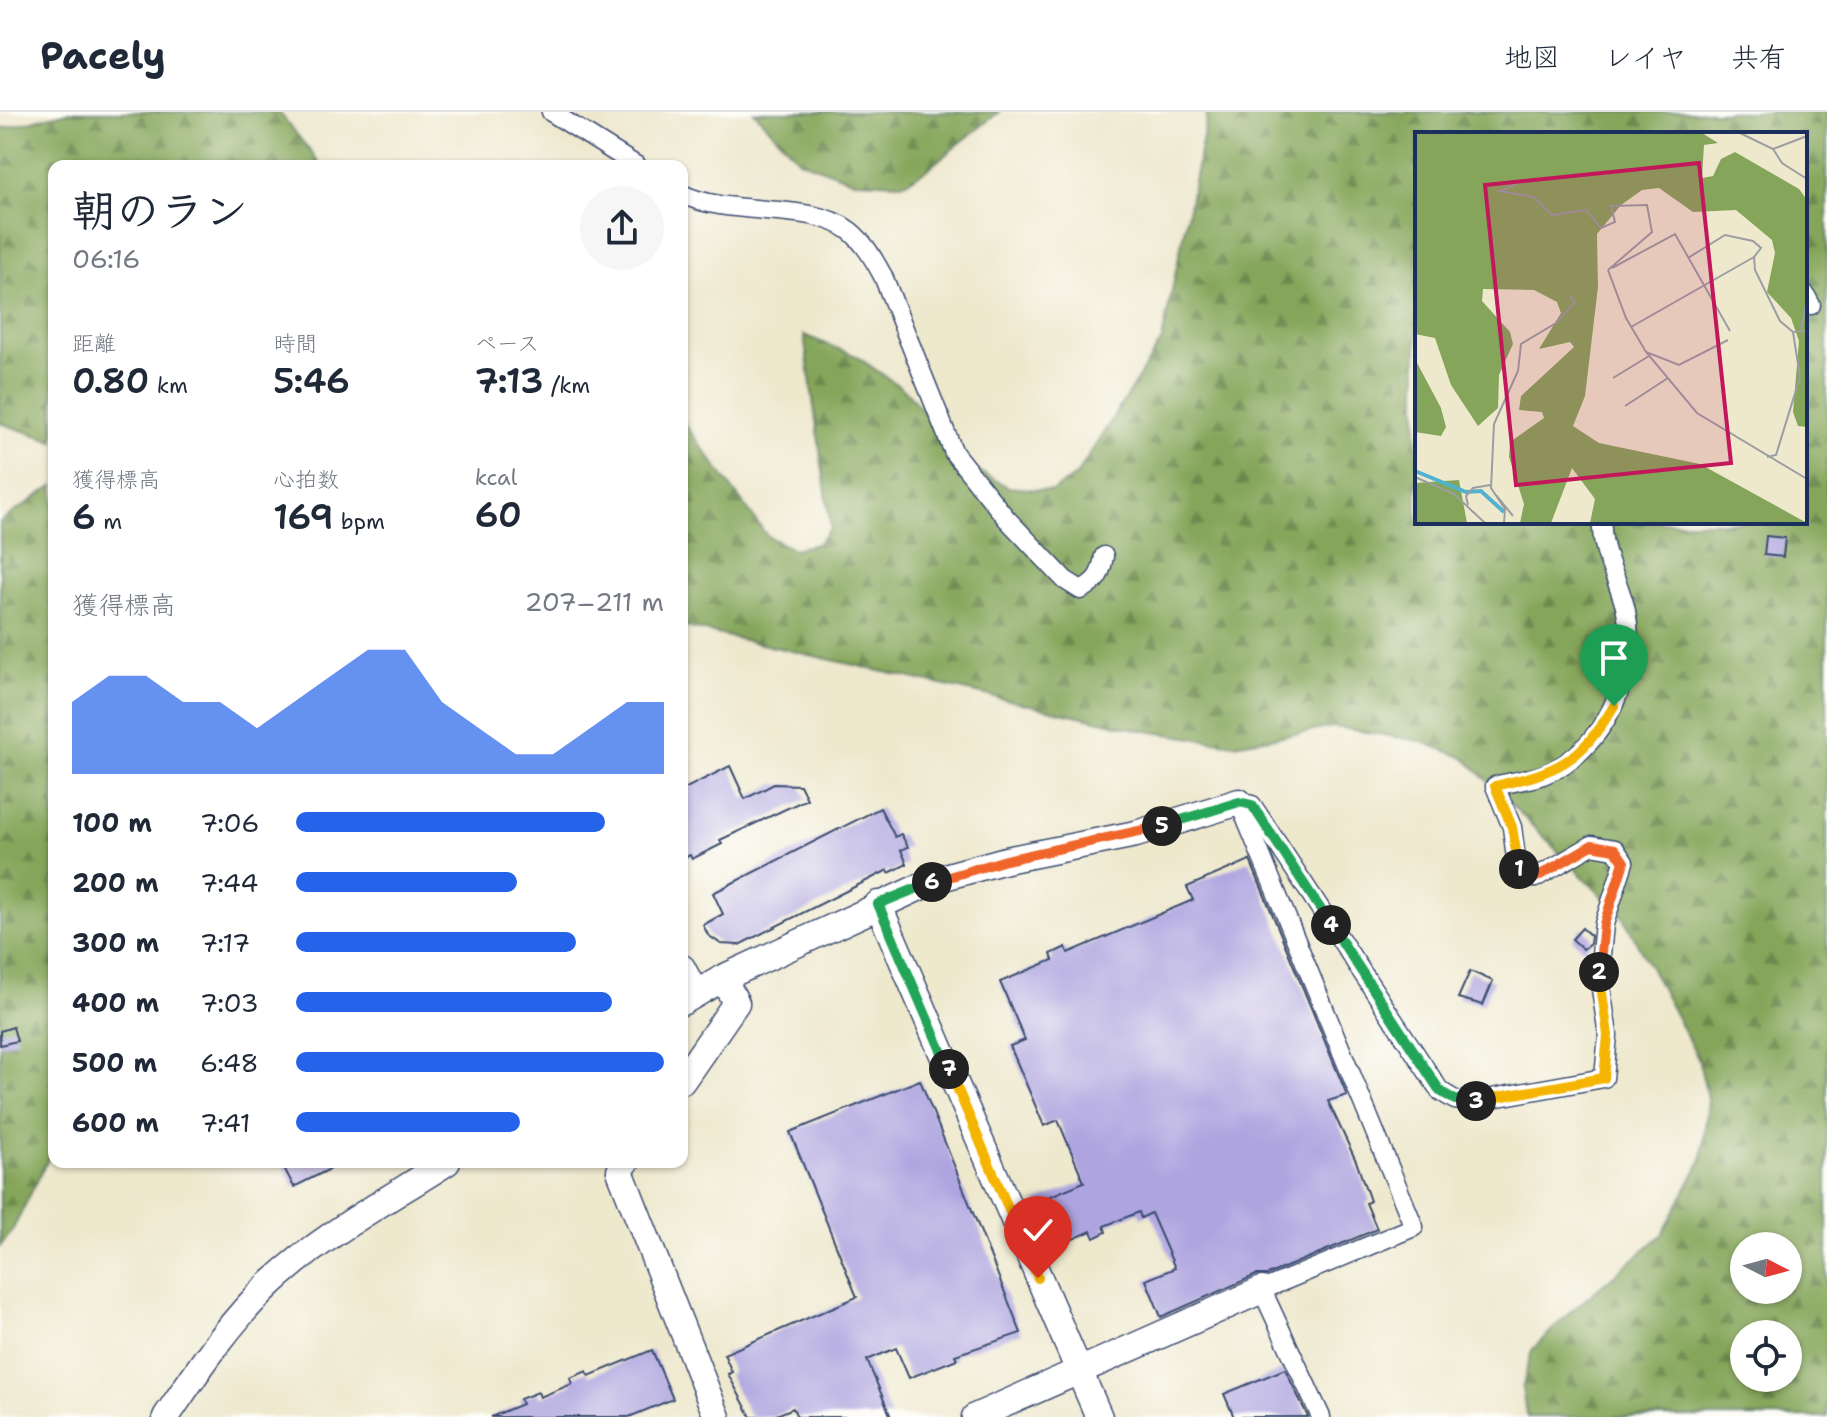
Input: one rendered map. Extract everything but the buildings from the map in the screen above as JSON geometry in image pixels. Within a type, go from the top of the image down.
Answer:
[{"type":"street","points":[[551,112],[627,160]]},
{"type":"street","points":[[688,197],[710,206],[825,218],[849,231],[868,251],[883,276],[954,453],[971,475],[1006,518],[1081,590],[1101,576],[1104,556]]},
{"type":"street","points":[[688,998],[723,978],[937,879],[1006,860],[1136,834],[1239,802],[1252,805],[1440,1091],[1455,1100],[1470,1102],[1604,1078],[1608,1035],[1599,976],[1604,924],[1624,862],[1615,849],[1592,845],[1535,878],[1522,872],[1517,866],[1512,827],[1495,786],[1544,775],[1573,758],[1592,741],[1614,706],[1623,673],[1628,626],[1604,542],[1602,524]]},
{"type":"street","points":[[975,1417],[1262,1290],[1414,1227],[1239,802]]},
{"type":"street","points":[[878,904],[1099,1417]]},
{"type":"street","points":[[688,1072],[736,1003],[723,978]]},
{"type":"street","points":[[166,1417],[228,1328],[272,1283],[322,1243],[438,1168]]},
{"type":"street","points":[[622,1168],[620,1171],[717,1417]]},
{"type":"street","points":[[1262,1290],[1321,1417]]},
{"type":"green space","points":[[68,112],[279,112],[317,160],[48,160],[48,439],[0,423],[0,129]]},
{"type":"green space","points":[[754,112],[999,112],[925,171],[904,183],[854,181],[799,160]]},
{"type":"green space","points":[[1208,112],[1827,112],[1827,1417],[1527,1417],[1522,1389],[1532,1350],[1569,1313],[1662,1235],[1702,1159],[1708,1099],[1698,1058],[1624,918],[1465,758],[1420,741],[1335,727],[1234,744],[1140,730],[688,627],[688,428],[767,536],[793,549],[817,544],[831,528],[804,335],[856,356],[906,391],[970,467],[1008,487],[1052,491],[1076,476],[1162,340]]},
{"type":"green space","points":[[48,489],[48,1159],[12,1231],[0,1246],[0,522]]},
{"type":"route","points":[[1038,1278],[878,904],[937,879],[1006,860],[1136,834],[1245,802],[1252,805],[1440,1091],[1455,1100],[1470,1102],[1604,1078],[1608,1035],[1599,976],[1604,924],[1616,896],[1624,862],[1615,849],[1592,845],[1535,878],[1522,872],[1517,866],[1512,827],[1495,786],[1544,775],[1573,758],[1592,741],[1614,706]]}]
